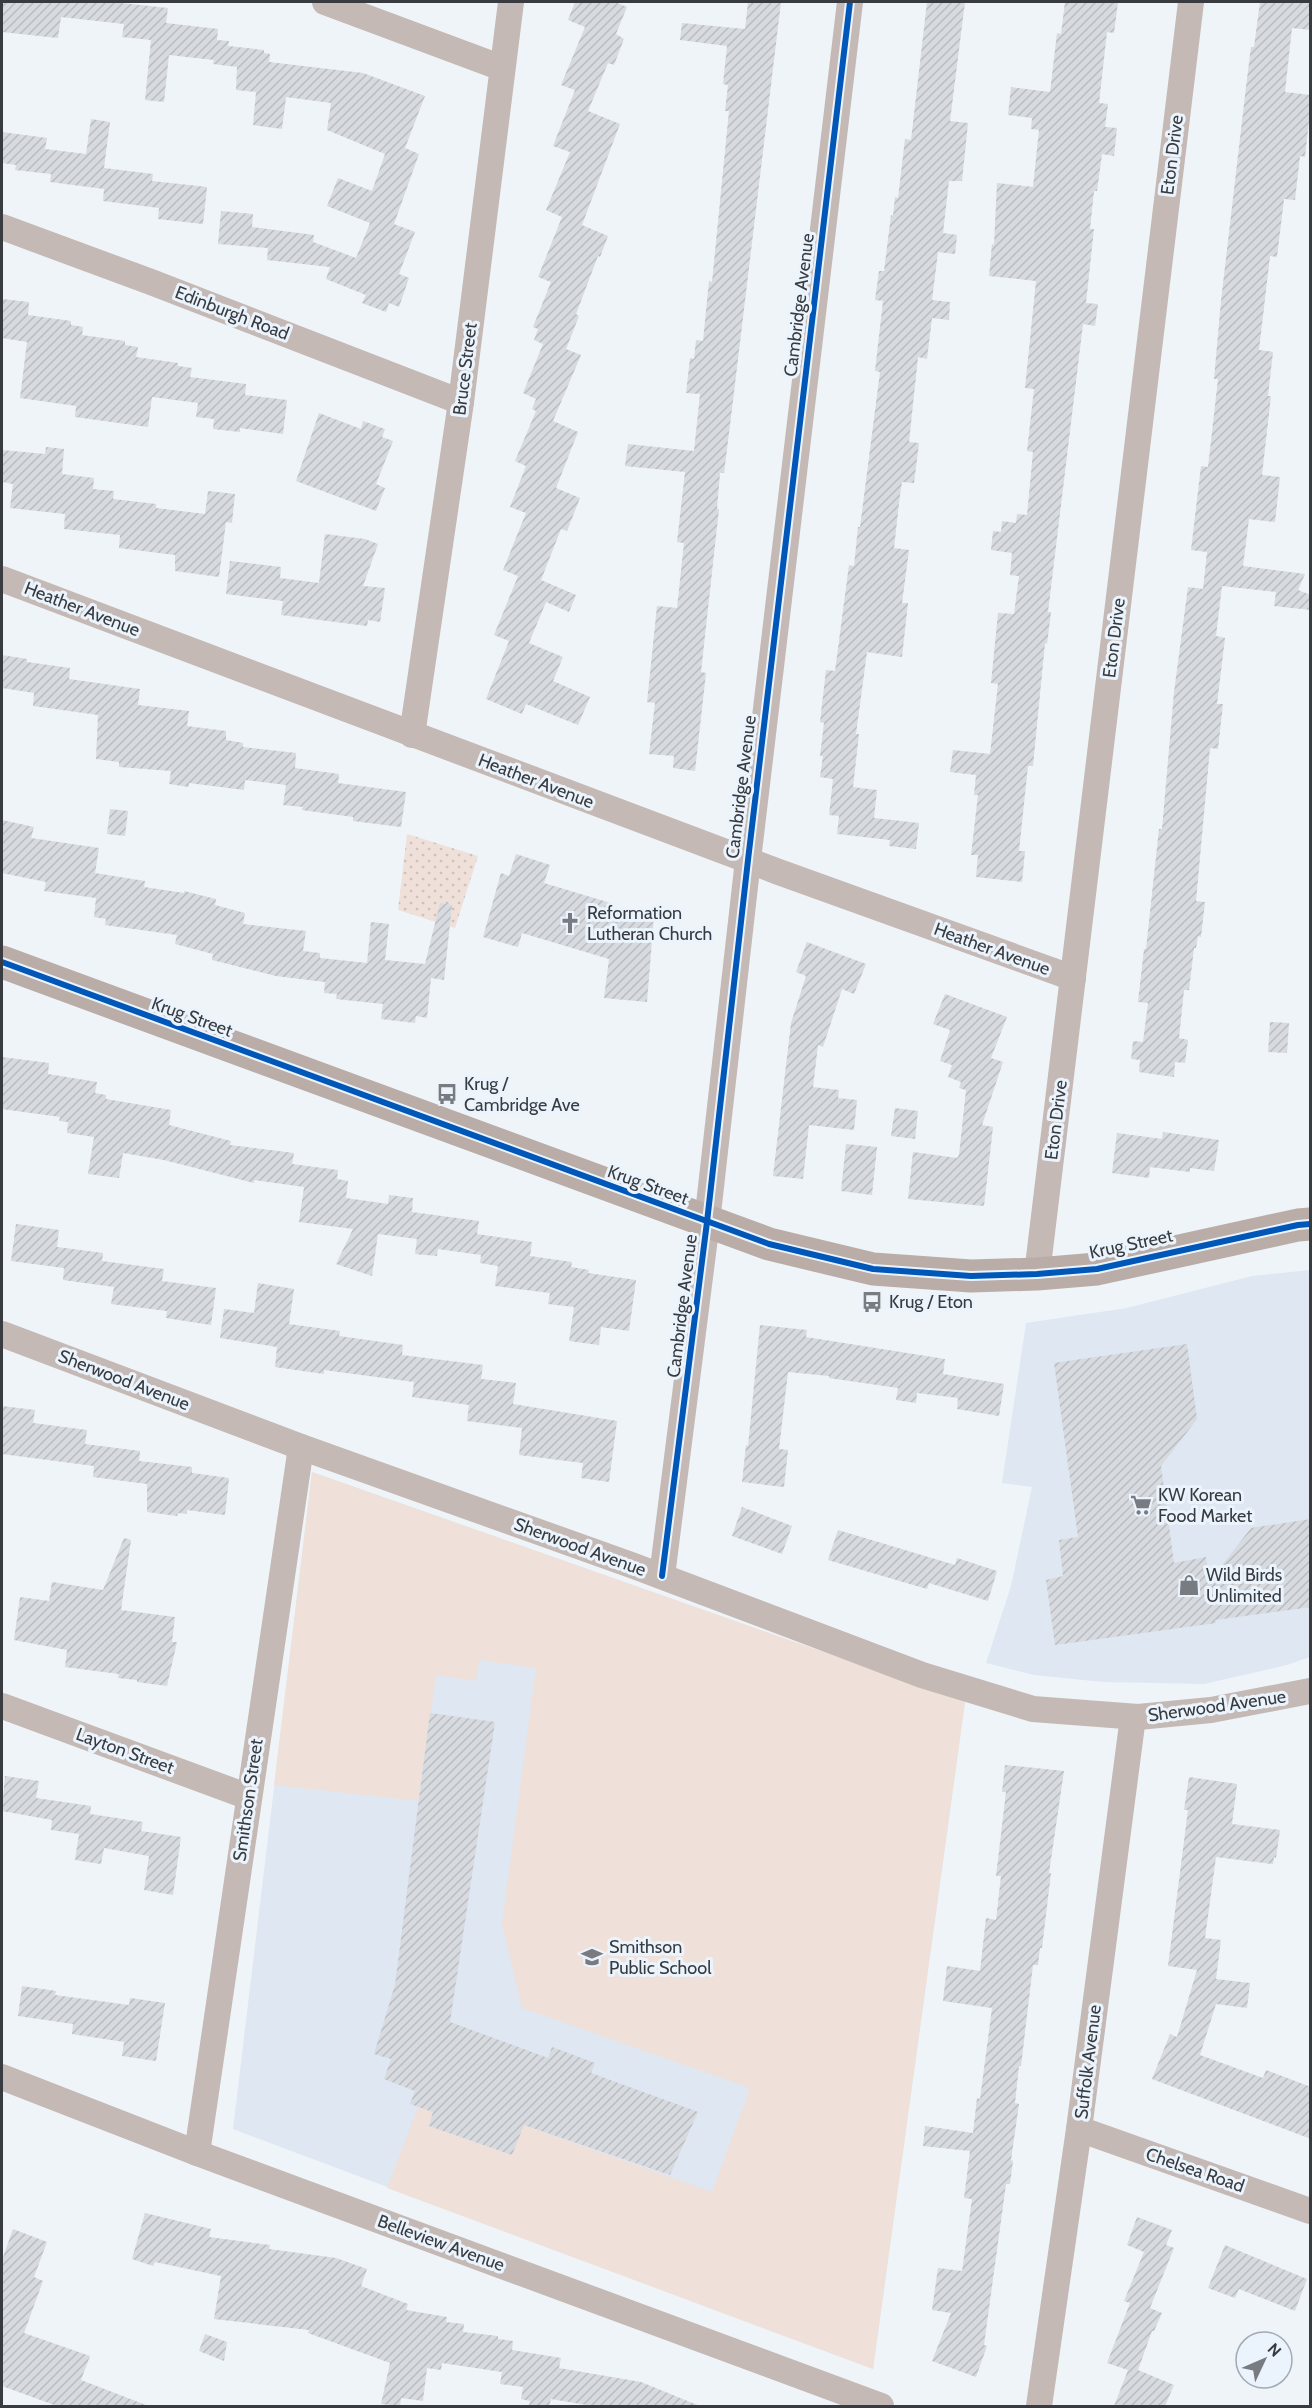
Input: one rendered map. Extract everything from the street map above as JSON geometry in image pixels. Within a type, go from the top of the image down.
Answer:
[{"type":"street","points":[[325,2],[502,68]]},
{"type":"street","name":"Bruce Street","points":[[412,735],[461,402],[511,2]]},
{"type":"street","name":"Cambridge Avenue","points":[[662,1576],[707,1222],[747,860],[850,2]]},
{"type":"street","name":"Eton Drive","points":[[1037,1274],[1191,2]]},
{"type":"street","name":"Edinburgh Road","points":[[2,227],[461,402]]},
{"type":"street","name":"Heather Avenue","points":[[2,579],[747,860],[1073,978]]},
{"type":"street","name":"Krug Street","points":[[2,962],[769,1244],[873,1269],[970,1276],[1097,1269],[1311,1224]]},
{"type":"street","name":"Sherwood Avenue","points":[[2,1334],[301,1447],[662,1576],[922,1675],[1033,1709],[1133,1717],[1211,1710],[1311,1692]]},
{"type":"street","name":"Smithson Street","points":[[197,2153],[301,1447]]},
{"type":"street","name":"Layton Street","points":[[2,1706],[249,1797]]},
{"type":"street","name":"Suffolk Avenue","points":[[1039,2406],[1079,2129],[1133,1717]]},
{"type":"street","name":"Belleview Avenue","points":[[2,2078],[197,2153],[881,2406]]},
{"type":"street","name":"Chelsea Road","points":[[1079,2129],[1311,2211]]},
{"type":"shaded area","points":[[407,834],[478,856],[455,928],[398,910]]},
{"type":"shaded area","points":[[1310,1270],[1310,1657],[1287,1665],[1204,1684],[1103,1682],[1034,1675],[986,1663],[1011,1586],[1032,1487],[1002,1483],[1026,1323],[1127,1308],[1252,1276]]},
{"type":"shaded area","name":"Smithson Public School","points":[[312,1472],[965,1702],[873,2369],[233,2129]]},
{"type":"shaded area","name":"Smithson Public School","points":[[312,1472],[965,1702],[873,2369],[387,2188],[418,2107],[433,2112],[430,2126],[512,2155],[524,2125],[712,2192],[750,2088],[522,2008],[502,1924],[536,1668],[479,1660],[476,1681],[436,1675],[418,1801],[274,1785]]},
{"type":"building","points":[[2,2],[112,2],[168,8],[166,23],[218,29],[217,40],[229,41],[228,46],[264,50],[264,53],[270,54],[269,62],[363,73],[425,96],[405,148],[419,154],[394,224],[415,232],[399,274],[409,278],[399,307],[389,303],[386,312],[362,303],[366,295],[326,279],[330,267],[267,260],[268,248],[218,244],[221,211],[253,214],[252,227],[314,235],[313,242],[356,258],[370,223],[327,206],[338,178],[372,191],[385,154],[327,130],[331,103],[286,97],[282,129],[253,125],[256,92],[236,90],[237,67],[213,64],[214,60],[169,55],[164,102],[145,100],[151,40],[122,37],[124,24],[61,17],[58,38],[2,32]]},
{"type":"building","points":[[575,2],[615,2],[627,7],[616,34],[624,39],[614,65],[608,63],[588,111],[620,124],[582,225],[608,236],[576,314],[579,316],[566,349],[581,355],[553,421],[578,432],[556,488],[580,498],[567,531],[561,529],[541,580],[576,595],[569,612],[546,602],[529,643],[563,657],[553,681],[590,697],[578,725],[526,704],[522,714],[486,699],[509,641],[494,635],[518,576],[503,570],[526,513],[510,507],[526,466],[515,461],[536,411],[532,409],[536,399],[523,393],[543,344],[534,340],[538,329],[533,327],[551,282],[538,277],[562,217],[546,210],[570,152],[553,146],[575,90],[561,85],[585,27],[568,20]]},
{"type":"building","points":[[748,2],[781,2],[724,473],[720,473],[717,509],[719,509],[701,672],[706,673],[695,771],[673,768],[674,756],[649,754],[655,703],[647,702],[657,606],[677,608],[684,543],[677,542],[685,472],[625,466],[628,444],[694,451],[700,394],[686,393],[690,358],[694,359],[696,340],[703,341],[709,281],[712,282],[729,111],[725,111],[728,85],[723,84],[727,46],[680,40],[682,23],[745,29]]},
{"type":"building","points":[[927,2],[965,2],[950,121],[968,123],[962,181],[949,181],[943,233],[957,235],[955,254],[938,252],[932,300],[950,302],[949,320],[932,318],[927,359],[918,357],[909,442],[919,443],[914,483],[902,482],[900,495],[894,548],[909,550],[902,603],[908,603],[902,657],[867,652],[856,734],[859,734],[853,787],[877,790],[874,818],[919,823],[916,849],[889,846],[890,840],[837,834],[839,816],[829,815],[833,779],[820,777],[824,723],[820,722],[826,670],[835,671],[849,565],[854,566],[858,527],[860,527],[880,372],[875,371],[883,301],[875,300],[879,271],[884,271],[895,197],[898,198],[905,139],[911,140]]},
{"type":"building","points":[[1065,2],[1118,2],[1114,33],[1107,32],[1099,103],[1108,104],[1105,127],[1117,128],[1114,156],[1102,154],[1097,191],[1094,191],[1090,229],[1094,229],[1086,303],[1098,304],[1095,326],[1083,324],[1048,612],[1051,612],[1047,644],[1045,643],[1033,766],[1028,766],[1019,851],[1025,851],[1022,882],[976,877],[978,855],[971,855],[978,795],[974,795],[976,775],[950,772],[953,750],[990,754],[998,684],[991,683],[998,613],[1014,614],[1019,576],[1010,575],[1012,553],[991,550],[993,531],[1001,532],[1002,521],[1016,523],[1017,514],[1027,515],[1033,452],[1027,451],[1034,389],[1025,388],[1036,281],[989,276],[992,244],[994,245],[997,183],[1033,187],[1039,130],[1031,129],[1032,118],[1008,115],[1011,87],[1050,92],[1057,33],[1061,34]]},
{"type":"building","points":[[1260,2],[1311,2],[1311,30],[1292,28],[1285,92],[1311,95],[1311,103],[1305,157],[1300,156],[1295,200],[1284,199],[1277,257],[1270,256],[1259,350],[1273,352],[1268,396],[1271,396],[1262,475],[1280,477],[1275,522],[1249,519],[1243,566],[1305,574],[1298,590],[1311,595],[1311,610],[1274,606],[1276,592],[1222,586],[1216,636],[1225,638],[1217,704],[1223,704],[1218,749],[1210,748],[1196,901],[1205,902],[1201,937],[1198,936],[1196,948],[1194,948],[1189,990],[1184,990],[1179,1038],[1188,1040],[1185,1063],[1175,1062],[1174,1077],[1139,1072],[1140,1060],[1131,1059],[1133,1041],[1143,1042],[1148,1003],[1138,1002],[1159,829],[1162,829],[1174,692],[1188,587],[1203,589],[1207,552],[1191,550],[1201,466],[1208,467],[1218,379],[1214,379],[1221,301],[1251,47],[1254,47]]},
{"type":"building","points":[[91,119],[110,122],[104,168],[153,174],[152,181],[207,187],[203,224],[158,219],[159,208],[103,201],[104,189],[50,182],[51,174],[15,170],[16,165],[2,163],[2,132],[47,138],[45,149],[86,154]]},
{"type":"building","points":[[2,299],[29,302],[28,315],[71,321],[71,325],[83,327],[82,335],[125,341],[125,345],[138,347],[136,357],[178,363],[178,366],[192,368],[190,377],[246,384],[245,395],[287,400],[283,434],[240,428],[240,432],[213,429],[214,419],[196,417],[198,403],[152,397],[148,427],[75,417],[76,406],[20,398],[27,342],[2,338]]},
{"type":"building","points":[[319,413],[361,429],[363,421],[385,429],[382,437],[393,441],[376,484],[385,488],[376,511],[296,481]]},
{"type":"building","points":[[46,447],[64,449],[62,474],[94,478],[93,489],[114,491],[113,499],[156,504],[156,508],[205,514],[208,491],[235,494],[232,523],[226,522],[219,577],[175,571],[175,555],[119,548],[120,535],[64,529],[65,514],[10,508],[13,484],[2,482],[2,450],[45,454]]},
{"type":"building","points":[[325,534],[365,539],[378,544],[363,586],[385,588],[380,622],[368,620],[367,626],[281,615],[283,601],[226,594],[230,561],[281,567],[280,578],[319,583]]},
{"type":"building","points":[[2,655],[27,659],[27,662],[70,668],[69,679],[140,689],[138,705],[189,711],[187,726],[226,731],[226,740],[243,743],[243,747],[296,753],[295,768],[339,774],[338,783],[406,792],[401,827],[353,821],[353,817],[283,805],[286,785],[245,780],[244,790],[189,783],[189,787],[169,784],[171,771],[119,767],[119,762],[96,759],[98,715],[33,706],[34,693],[2,688]]},
{"type":"building","points":[[110,809],[128,811],[125,836],[107,834]]},
{"type":"building","points":[[2,820],[34,827],[31,838],[99,848],[95,873],[145,881],[144,887],[184,893],[184,891],[216,899],[215,905],[245,913],[243,924],[306,931],[303,951],[320,953],[320,958],[367,963],[371,922],[389,924],[385,960],[425,964],[440,903],[452,905],[444,980],[431,978],[427,1018],[416,1016],[415,1023],[381,1019],[383,1004],[336,999],[337,994],[324,993],[325,982],[276,976],[212,960],[213,954],[175,944],[177,935],[105,925],[106,919],[94,917],[96,898],[44,891],[46,882],[2,873]]},
{"type":"building","name":"Reformation Lutheran Church","points":[[516,854],[550,865],[544,883],[614,904],[613,907],[654,916],[647,1002],[604,998],[609,959],[522,933],[518,947],[483,937],[501,873],[509,876]]},
{"type":"building","points":[[807,942],[866,964],[854,994],[842,989],[823,1047],[818,1045],[813,1087],[839,1090],[838,1098],[857,1100],[854,1130],[809,1125],[803,1179],[773,1176],[791,1023],[806,976],[796,972]]},
{"type":"building","points":[[945,994],[1007,1017],[991,1058],[1003,1062],[982,1125],[993,1127],[984,1206],[908,1199],[913,1152],[957,1158],[959,1155],[966,1090],[959,1088],[961,1082],[948,1077],[952,1065],[940,1061],[950,1030],[933,1024]]},
{"type":"building","points":[[1270,1022],[1289,1023],[1287,1053],[1268,1052]]},
{"type":"building","points":[[2,1057],[49,1063],[48,1074],[97,1082],[95,1093],[106,1095],[106,1099],[171,1110],[169,1125],[231,1141],[230,1145],[294,1153],[292,1164],[338,1170],[337,1179],[348,1181],[346,1198],[388,1204],[389,1195],[413,1198],[412,1212],[479,1221],[477,1234],[532,1242],[530,1256],[572,1262],[571,1267],[589,1270],[588,1273],[636,1280],[629,1331],[601,1327],[599,1345],[569,1341],[574,1307],[548,1304],[550,1293],[495,1286],[498,1266],[480,1263],[481,1255],[438,1249],[437,1256],[415,1254],[417,1239],[378,1234],[372,1276],[336,1264],[353,1229],[299,1222],[304,1187],[254,1180],[254,1183],[164,1160],[123,1153],[119,1178],[88,1174],[94,1137],[67,1133],[68,1122],[59,1121],[60,1117],[2,1109]]},
{"type":"building","points":[[895,1108],[918,1111],[915,1139],[891,1136]]},
{"type":"building","points":[[1163,1132],[1219,1140],[1214,1171],[1190,1168],[1190,1172],[1150,1167],[1149,1178],[1112,1173],[1117,1133],[1162,1139]]},
{"type":"building","points":[[846,1144],[877,1147],[872,1195],[841,1191]]},
{"type":"building","points":[[16,1224],[59,1230],[57,1247],[103,1253],[102,1261],[164,1269],[162,1281],[216,1288],[211,1325],[166,1318],[167,1311],[111,1304],[114,1287],[63,1280],[64,1268],[11,1261]]},
{"type":"building","points":[[258,1283],[294,1289],[289,1324],[340,1331],[339,1336],[403,1345],[402,1355],[483,1365],[481,1379],[516,1383],[513,1404],[617,1421],[609,1482],[581,1478],[583,1463],[519,1455],[522,1428],[467,1421],[469,1405],[412,1397],[414,1382],[324,1370],[324,1374],[275,1367],[277,1347],[220,1338],[224,1309],[254,1313]]},
{"type":"building","points":[[760,1325],[807,1330],[806,1337],[945,1359],[943,1374],[1004,1384],[999,1416],[957,1409],[958,1398],[917,1393],[916,1403],[896,1400],[898,1388],[829,1378],[829,1376],[788,1372],[779,1449],[788,1450],[784,1487],[742,1482],[746,1445],[748,1446]]},
{"type":"building","points":[[1187,1344],[1197,1419],[1161,1466],[1174,1563],[1206,1557],[1209,1582],[1251,1528],[1311,1519],[1311,1607],[1215,1620],[1216,1623],[1055,1645],[1046,1580],[1063,1576],[1059,1540],[1078,1537],[1054,1363]]},
{"type":"building","points":[[2,1406],[35,1410],[33,1423],[87,1430],[85,1444],[140,1451],[139,1461],[192,1467],[192,1473],[229,1478],[225,1515],[187,1510],[187,1514],[178,1513],[177,1516],[147,1512],[147,1484],[93,1477],[94,1466],[2,1454]]},
{"type":"building","points":[[742,1507],[792,1526],[782,1554],[732,1536]]},
{"type":"building","points":[[838,1530],[955,1565],[957,1558],[997,1571],[988,1601],[929,1583],[927,1589],[828,1560]]},
{"type":"building","points":[[124,1538],[131,1540],[121,1610],[175,1617],[172,1642],[177,1642],[167,1686],[118,1678],[119,1674],[65,1667],[67,1650],[14,1640],[20,1597],[49,1601],[52,1582],[103,1590]]},
{"type":"building","points":[[430,1713],[495,1722],[450,2022],[548,2058],[552,2047],[595,2063],[591,2073],[698,2112],[670,2175],[524,2125],[512,2155],[429,2126],[433,2112],[410,2104],[415,2091],[384,2079],[391,2059],[374,2054],[395,1985]]},
{"type":"building","points":[[1005,1765],[1064,1771],[1049,1873],[1051,1873],[1042,1948],[1040,1948],[1038,1965],[1033,1965],[1021,2066],[1019,2066],[1015,2103],[1019,2104],[1011,2160],[1013,2161],[1010,2184],[1006,2184],[984,2345],[987,2346],[976,2377],[932,2361],[951,2313],[932,2310],[938,2268],[962,2271],[972,2199],[964,2198],[970,2151],[923,2146],[925,2126],[973,2133],[977,2098],[980,2099],[992,2008],[943,2001],[947,1966],[980,1971],[986,1918],[996,1920],[1001,1876],[996,1876],[1006,1792],[1002,1792]]},
{"type":"building","points":[[5,1776],[39,1781],[36,1798],[91,1806],[90,1814],[143,1822],[141,1831],[181,1837],[173,1895],[144,1890],[149,1856],[104,1848],[101,1864],[75,1860],[79,1834],[51,1830],[52,1820],[2,1811]]},
{"type":"building","points":[[1189,1777],[1237,1784],[1232,1824],[1280,1830],[1273,1864],[1216,1857],[1205,1938],[1221,1940],[1216,1979],[1250,1983],[1247,2008],[1216,2004],[1200,2055],[1263,2078],[1266,2070],[1311,2087],[1311,2139],[1152,2079],[1170,2034],[1177,2037],[1197,1970],[1168,1966],[1188,1810],[1184,1810]]},
{"type":"building","points":[[22,1986],[56,1991],[55,1995],[129,2005],[130,1998],[165,2003],[156,2061],[122,2056],[124,2042],[72,2034],[73,2024],[18,2016]]},
{"type":"building","points":[[145,2213],[211,2229],[209,2237],[270,2245],[269,2249],[336,2258],[367,2269],[361,2286],[408,2304],[406,2310],[447,2317],[446,2322],[464,2324],[463,2332],[498,2336],[498,2339],[513,2341],[512,2350],[561,2358],[559,2368],[641,2382],[700,2406],[593,2406],[551,2399],[549,2406],[529,2406],[530,2401],[521,2399],[523,2387],[500,2384],[502,2372],[442,2363],[441,2370],[427,2368],[423,2401],[401,2398],[400,2406],[381,2404],[390,2363],[308,2333],[309,2330],[214,2319],[221,2276],[155,2262],[153,2266],[132,2259]]},
{"type":"building","points":[[1137,2217],[1172,2230],[1166,2245],[1174,2248],[1150,2308],[1162,2313],[1152,2331],[1138,2370],[1174,2385],[1165,2406],[1114,2406],[1128,2370],[1107,2363],[1130,2303],[1124,2301],[1144,2252],[1127,2245]]},
{"type":"building","points":[[13,2229],[47,2242],[34,2277],[43,2281],[24,2333],[90,2356],[81,2380],[146,2406],[57,2406],[2,2386],[2,2260]]},
{"type":"building","points":[[1225,2245],[1307,2279],[1295,2311],[1239,2289],[1235,2298],[1208,2288]]},
{"type":"building","points":[[205,2334],[227,2342],[224,2361],[199,2351]]},
{"type":"cycle path","points":[[662,1576],[707,1222],[850,2]]},
{"type":"cycle path","points":[[2,962],[769,1244],[873,1269],[971,1276],[1097,1269],[1310,1224]]},
{"type":"place","name":"Reformation Lutheran Church","points":[[570,923]]},
{"type":"place","name":"Krug / Cambridge Ave","points":[[447,1094]]},
{"type":"place","name":"Krug / Eton","points":[[872,1302]]},
{"type":"place","name":"KW Korean Food Market","points":[[1141,1505]]},
{"type":"place","name":"Wild Birds Unlimited","points":[[1189,1585]]},
{"type":"place","name":"Smithson Public School","points":[[592,1957]]}]
